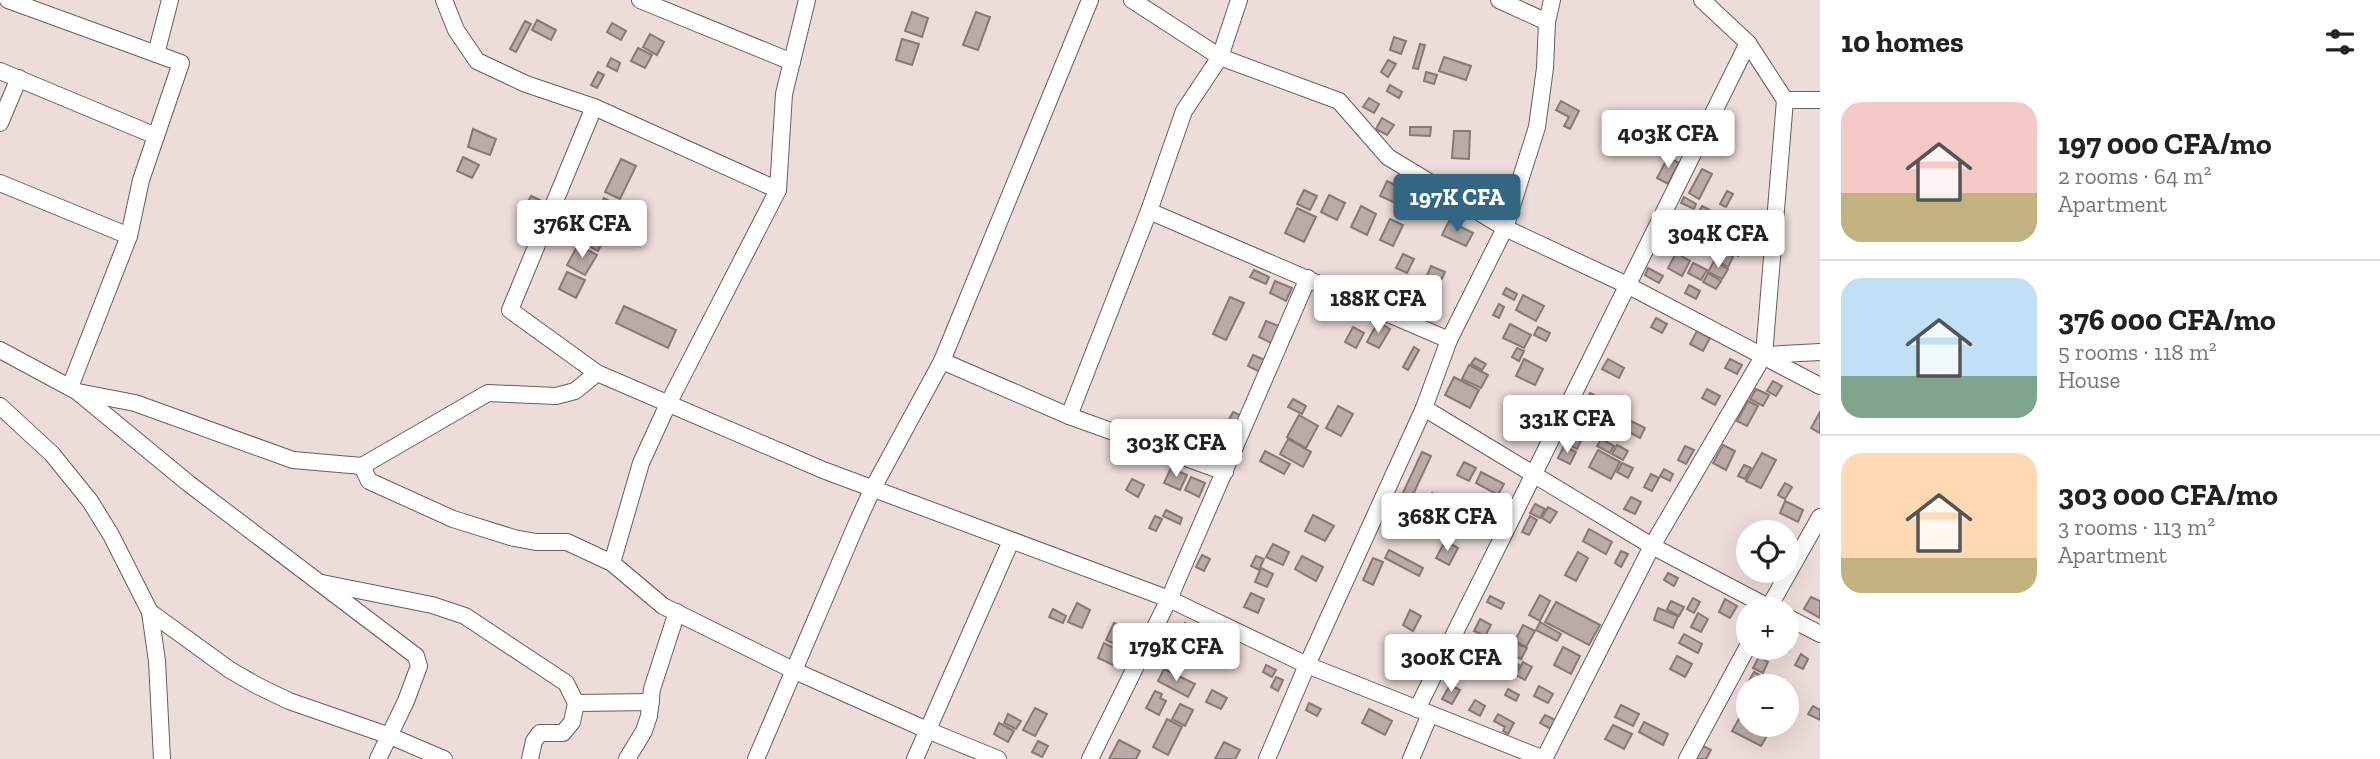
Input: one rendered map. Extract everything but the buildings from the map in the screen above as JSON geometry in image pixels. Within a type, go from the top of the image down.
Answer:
[{"type":"street","points":[[8,0],[181,63],[141,180],[129,236],[74,389]]},
{"type":"street","points":[[156,54],[170,0]]},
{"type":"street","points":[[444,0],[456,30],[477,61],[526,84],[594,107],[778,190]]},
{"type":"street","points":[[640,0],[792,62]]},
{"type":"street","points":[[612,563],[641,463],[668,404],[778,190],[784,93],[807,0]]},
{"type":"street","points":[[756,759],[873,488],[942,361],[1090,0]]},
{"type":"street","points":[[1132,0],[1220,57],[1339,100],[1388,157],[1505,228],[1627,285],[1820,386]]},
{"type":"street","points":[[1069,416],[1149,211],[1184,111],[1220,57],[1239,0]]},
{"type":"street","points":[[1499,0],[1547,22]]},
{"type":"street","points":[[1267,759],[1424,408],[1449,340],[1505,228],[1537,127],[1545,68],[1547,22],[1552,0]]},
{"type":"street","points":[[594,107],[510,310],[597,373],[823,470],[1169,598],[1307,666],[1544,759],[1652,547],[1764,355],[1785,100],[1748,43],[1702,0]]},
{"type":"street","points":[[1411,759],[1423,711],[1627,285],[1748,43]]},
{"type":"street","points":[[0,71],[156,136]]},
{"type":"street","points":[[0,123],[19,78]]},
{"type":"street","points":[[1785,100],[1820,100]]},
{"type":"street","points":[[0,183],[129,236]]},
{"type":"street","points":[[1149,211],[1449,340]]},
{"type":"street","points":[[1090,759],[1169,598],[1308,278]]},
{"type":"street","points":[[0,351],[74,389],[137,442],[419,661],[410,690],[378,759]]},
{"type":"street","points":[[1764,355],[1820,352]]},
{"type":"street","points":[[942,361],[1069,416],[1225,472]]},
{"type":"street","points":[[74,389],[135,403],[293,460],[362,466],[488,393],[556,396],[575,391],[597,373]]},
{"type":"street","points":[[0,406],[52,454],[90,501],[111,535],[150,612],[157,661],[162,759]]},
{"type":"street","points":[[1424,408],[1652,547],[1747,597]]},
{"type":"street","points":[[362,466],[369,481],[453,520],[514,538],[536,542],[567,542],[612,563],[663,606],[794,671],[998,759]]},
{"type":"street","points":[[1777,597],[1820,517]]},
{"type":"street","points":[[915,759],[1011,541]]},
{"type":"street","points":[[316,582],[432,605],[465,617],[566,683],[576,703],[572,722],[563,733],[540,733],[534,741],[530,759]]},
{"type":"street","points":[[150,612],[185,639],[256,685],[289,701],[390,736],[444,759]]},
{"type":"street","points":[[627,759],[644,731],[652,689],[677,612]]},
{"type":"street","points":[[1799,623],[1820,634]]},
{"type":"street","points":[[1687,759],[1740,660]]},
{"type":"street","points":[[576,703],[651,702]]}]
